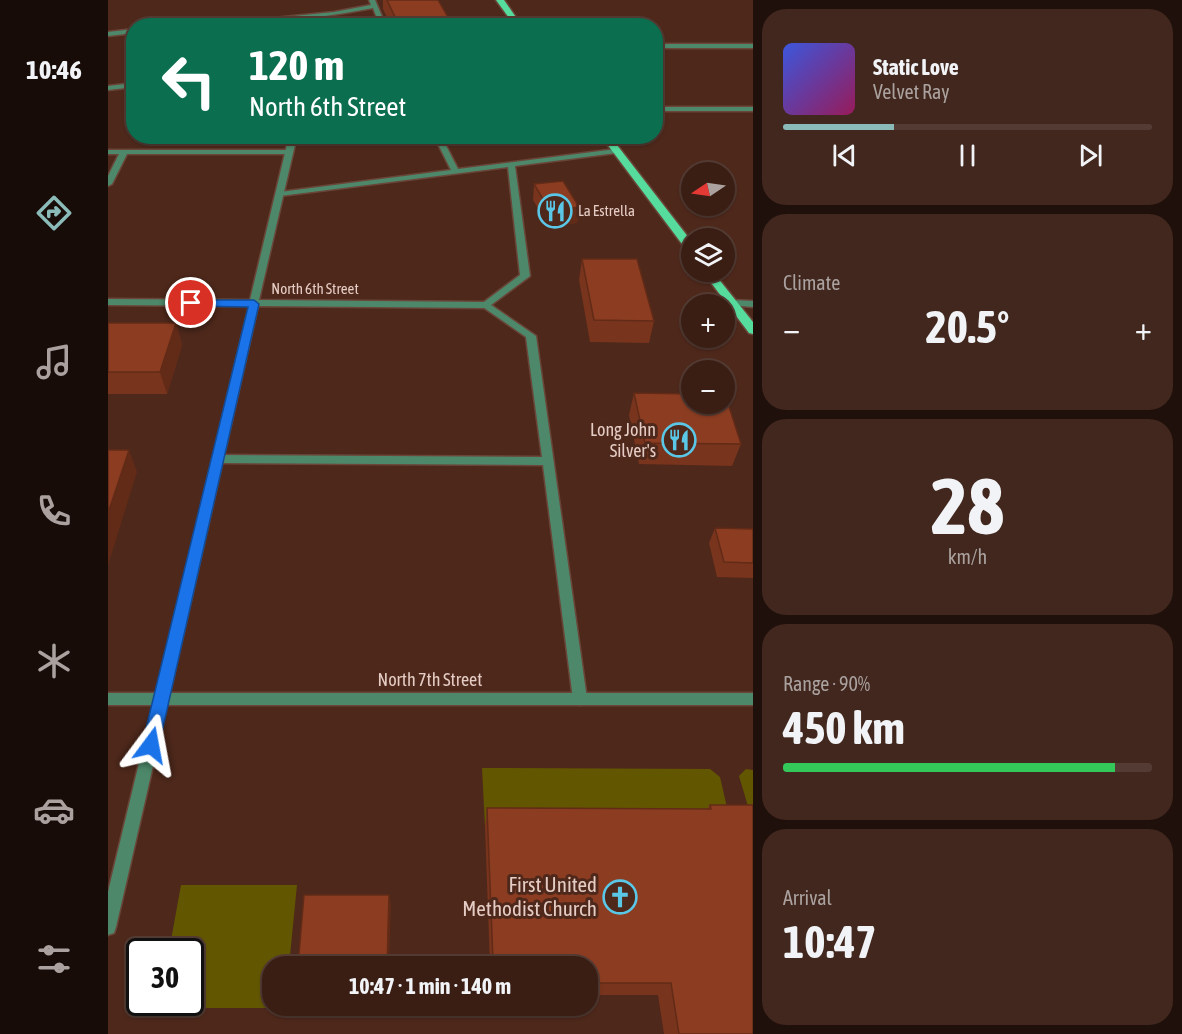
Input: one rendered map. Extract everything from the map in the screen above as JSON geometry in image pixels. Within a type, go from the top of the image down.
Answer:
[{"type":"main road","points":[[500,0],[513,18]]},
{"type":"main road","points":[[611,144],[681,236]]},
{"type":"main road","points":[[716,282],[725,294]]},
{"type":"main road","points":[[735,307],[753,330]]},
{"type":"street","points":[[289,18],[334,14],[373,3],[380,18]]},
{"type":"street","points":[[108,34],[126,32]]},
{"type":"street","points":[[663,46],[753,46]]},
{"type":"street","points":[[108,88],[126,87]]},
{"type":"street","points":[[663,109],[753,109]]},
{"type":"street","points":[[108,927],[290,144]]},
{"type":"street","points":[[441,144],[455,171]]},
{"type":"street","points":[[280,194],[616,151]]},
{"type":"street","points":[[108,152],[289,152]]},
{"type":"street","points":[[108,184],[124,152]]},
{"type":"street","points":[[511,164],[525,276],[485,305],[531,336],[580,699]]},
{"type":"street","name":"North 6th Street","points":[[108,302],[485,305]]},
{"type":"street","points":[[735,303],[753,303]]},
{"type":"street","points":[[218,459],[548,461]]},
{"type":"street","name":"North 7th Street","points":[[108,699],[753,699]]},
{"type":"shaded area","points":[[482,768],[710,769],[720,777],[731,825],[485,827]]},
{"type":"shaded area","points":[[746,769],[753,770],[753,823],[739,776]]},
{"type":"shaded area","points":[[181,885],[297,885],[290,956],[262,956],[262,1008],[204,1008],[204,938],[171,938]]},
{"type":"building","points":[[387,0],[438,0],[448,18],[396,18]]},
{"type":"building","points":[[563,181],[579,207],[550,211],[534,184]]},
{"type":"building","points":[[582,259],[637,259],[654,321],[594,320]]},
{"type":"building","points":[[108,323],[176,323],[160,372],[108,372]]},
{"type":"building","points":[[634,393],[681,394],[681,414],[731,414],[741,444],[645,443]]},
{"type":"building","points":[[108,450],[129,450],[108,513]]},
{"type":"building","points":[[715,528],[753,529],[753,563],[724,562]]},
{"type":"building","name":"First United Methodist Church","points":[[710,805],[753,805],[753,1034],[679,1034],[671,983],[598,983],[598,956],[493,956],[487,808],[711,809]]},
{"type":"building","points":[[304,895],[389,895],[387,956],[299,956]]},
{"type":"place","name":"La Estrella","points":[[555,211]]},
{"type":"place","name":"Long John Silver's","points":[[679,440]]},
{"type":"place","name":"First United Methodist Church","points":[[620,897]]},
{"type":"route","points":[[151,745],[254,304],[191,303]]}]
